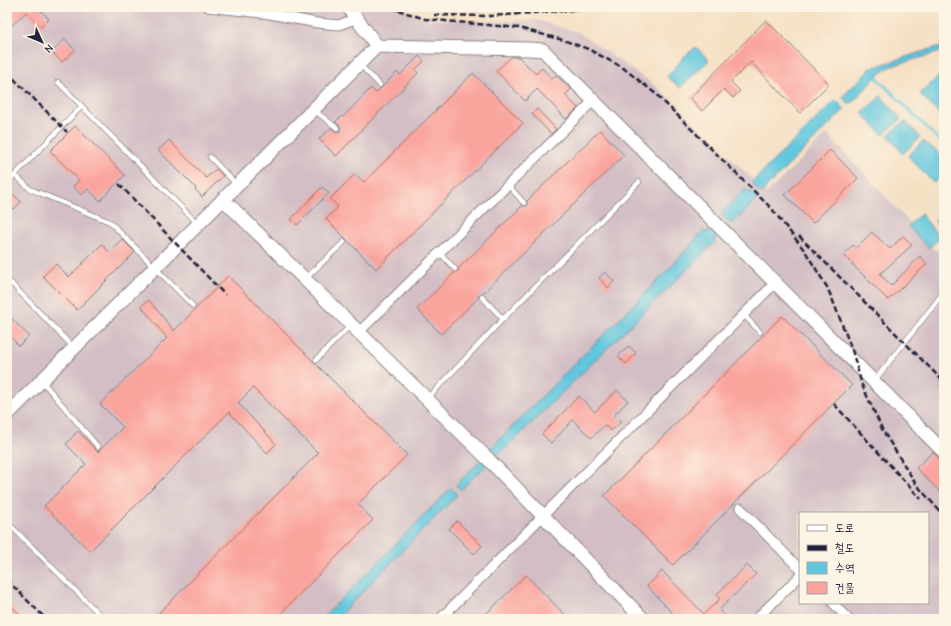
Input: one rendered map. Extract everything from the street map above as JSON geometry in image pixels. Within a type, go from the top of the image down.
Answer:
[{"type":"street","points":[[208,7],[270,14],[317,23],[339,25],[357,18]]},
{"type":"street","points":[[348,7],[377,46]]},
{"type":"street","points":[[8,411],[74,348],[313,108],[377,46],[543,50],[944,452]]},
{"type":"street","points":[[355,329],[440,253],[593,101]]},
{"type":"street","points":[[223,199],[427,399],[544,516],[643,619]]},
{"type":"street","points":[[440,619],[775,283]]},
{"type":"street","points":[[740,508],[799,568]]},
{"type":"street","points":[[756,619],[799,577]]},
{"type":"street","points":[[834,604],[848,619]]},
{"type":"lane","points":[[359,63],[380,84]]},
{"type":"lane","points":[[58,82],[198,224]]},
{"type":"lane","points":[[7,183],[82,106]]},
{"type":"lane","points":[[313,108],[337,128]]},
{"type":"lane","points":[[210,157],[237,185]]},
{"type":"lane","points":[[15,175],[30,189],[110,222],[193,306]]},
{"type":"lane","points":[[427,399],[503,318],[639,182]]},
{"type":"lane","points":[[508,185],[524,203]]},
{"type":"lane","points":[[305,280],[344,242]]},
{"type":"lane","points":[[440,253],[454,269]]},
{"type":"lane","points":[[7,279],[74,348]]},
{"type":"lane","points":[[874,381],[944,292]]},
{"type":"lane","points":[[482,297],[503,318]]},
{"type":"lane","points":[[744,314],[760,332]]},
{"type":"lane","points":[[316,360],[355,329]]},
{"type":"lane","points":[[41,380],[98,447]]},
{"type":"lane","points":[[7,522],[104,619]]},
{"type":"shaded area","points":[[7,7],[397,7],[426,19],[491,21],[536,20],[578,32],[657,87],[767,193],[827,134],[936,251],[944,245],[944,619],[7,619]]},
{"type":"water","points":[[944,45],[944,51],[891,66],[876,77],[850,105],[842,97],[871,68]]},
{"type":"water","points":[[696,47],[709,60],[680,88],[667,77],[685,56]]},
{"type":"water","points":[[944,71],[944,119],[920,94]]},
{"type":"water","points":[[881,96],[901,119],[883,135],[862,113]]},
{"type":"water","points":[[836,100],[845,109],[761,193],[753,186],[754,185],[752,182]]},
{"type":"water","points":[[905,121],[920,137],[903,154],[888,135]]},
{"type":"water","points":[[923,141],[939,154],[943,162],[944,173],[934,183],[908,156]]},
{"type":"water","points":[[745,189],[755,195],[756,200],[735,222],[730,223],[723,217],[722,212]]},
{"type":"water","points":[[944,212],[944,232],[935,221]]},
{"type":"water","points":[[921,214],[940,238],[928,248],[908,226]]},
{"type":"water","points":[[711,230],[715,235],[715,242],[503,451],[496,454],[491,448],[670,268],[703,231],[708,232]]},
{"type":"water","points":[[482,459],[487,464],[461,490],[456,485]]},
{"type":"water","points":[[451,488],[456,493],[456,496],[336,619],[322,619]]},
{"type":"building","points":[[7,7],[45,7],[41,11],[49,19],[41,27],[26,12],[7,30]]},
{"type":"building","points":[[766,20],[829,84],[800,113],[751,62],[731,82],[740,91],[733,98],[724,89],[702,111],[690,98]]},
{"type":"building","points":[[65,39],[75,50],[62,62],[52,52]]},
{"type":"building","points":[[419,56],[424,61],[415,70],[418,73],[336,156],[319,139],[331,128],[336,132],[340,131],[340,126],[335,122],[342,116],[343,117],[371,88],[376,93],[397,72],[400,75]]},
{"type":"building","points":[[511,57],[519,57],[536,74],[542,68],[552,79],[556,75],[571,89],[565,95],[578,108],[566,119],[537,89],[525,101],[496,71]]},
{"type":"building","points":[[473,73],[523,123],[376,269],[326,219],[338,207],[330,199],[355,174],[364,182]]},
{"type":"building","points":[[537,109],[556,129],[551,134],[532,114]]},
{"type":"building","points":[[75,126],[125,175],[100,201],[88,189],[82,195],[73,187],[79,180],[50,151]]},
{"type":"building","points":[[600,130],[624,155],[483,293],[479,295],[478,298],[441,334],[417,309],[454,273],[458,271],[459,268],[522,206],[527,206],[527,201]]},
{"type":"building","points":[[169,140],[206,178],[216,169],[223,176],[202,197],[195,189],[196,188],[158,150]]},
{"type":"building","points":[[830,150],[858,178],[813,223],[785,195]]},
{"type":"building","points":[[322,187],[329,193],[297,225],[291,219]]},
{"type":"building","points":[[7,188],[21,202],[14,209],[7,202]]},
{"type":"building","points":[[872,232],[890,249],[903,236],[912,245],[880,274],[891,286],[920,256],[927,264],[888,300],[843,255],[853,245],[856,248]]},
{"type":"building","points":[[122,239],[135,252],[77,310],[43,276],[56,264],[69,277],[102,244],[109,252]]},
{"type":"building","points":[[605,272],[614,281],[608,288],[599,278]]},
{"type":"building","points":[[228,276],[407,455],[358,504],[373,520],[275,619],[153,619],[318,453],[253,388],[238,403],[276,444],[267,453],[229,412],[90,551],[44,506],[86,464],[66,444],[78,431],[98,452],[123,427],[100,404],[167,338],[141,306],[149,300],[174,331]]},
{"type":"building","points":[[7,314],[29,336],[19,346],[7,333]]},
{"type":"building","points":[[782,316],[852,385],[673,565],[604,496]]},
{"type":"building","points":[[629,346],[636,353],[626,364],[618,356]]},
{"type":"building","points":[[617,390],[628,401],[614,415],[621,422],[611,431],[605,425],[591,438],[573,420],[551,443],[542,434],[579,396],[595,412]]},
{"type":"building","points":[[933,452],[944,464],[944,496],[916,468]]},
{"type":"building","points":[[457,521],[482,546],[474,554],[449,529]]},
{"type":"building","points":[[747,565],[756,574],[719,610],[728,619],[678,619],[647,586],[662,571],[704,614],[720,599],[716,595]]},
{"type":"building","points":[[526,575],[569,619],[481,619]]},
{"type":"building","points":[[7,602],[24,619],[7,619]]},
{"type":"waterway","points":[[876,77],[944,145]]},
{"type":"railway","points":[[387,7],[402,11]]},
{"type":"railway","points":[[423,7],[451,11]]},
{"type":"railway","points":[[434,15],[491,16],[614,7]]},
{"type":"railway","points":[[398,10],[425,19],[519,28],[563,40],[588,49],[622,67],[656,94],[772,209],[805,251],[827,287],[852,350],[862,385],[883,431],[916,484],[944,516]]},
{"type":"railway","points":[[7,72],[67,132]]},
{"type":"railway","points":[[119,184],[225,295]]},
{"type":"railway","points":[[799,236],[944,382]]},
{"type":"railway","points":[[834,404],[921,499]]},
{"type":"railway","points":[[7,580],[46,619]]}]
